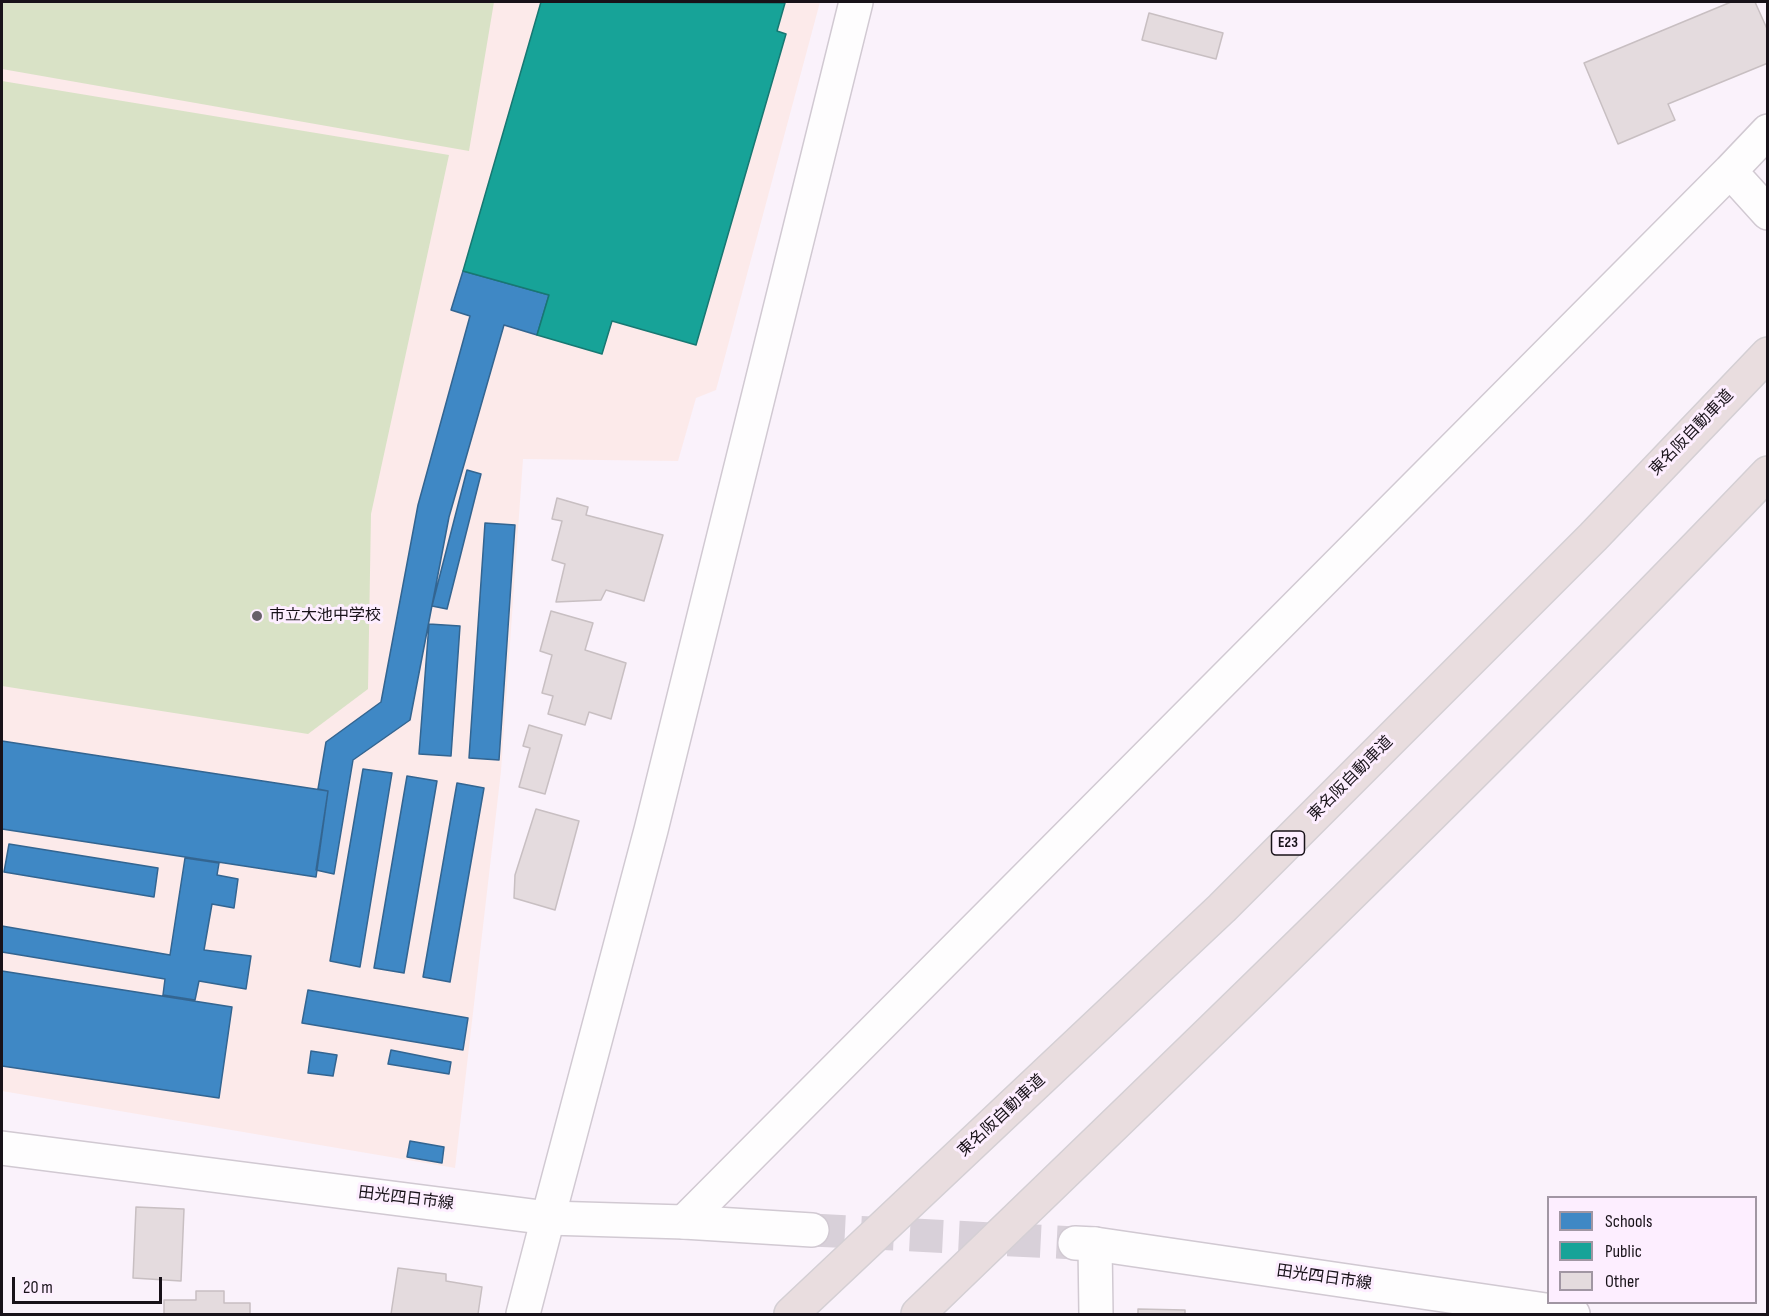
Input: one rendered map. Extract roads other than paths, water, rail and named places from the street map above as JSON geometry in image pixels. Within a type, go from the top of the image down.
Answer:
[{"type":"highway","name":"東名阪自動車道","points":[[791,1314],[1231,900],[1593,537],[1767,354]]},
{"type":"highway","points":[[918,1314],[1278,968],[1644,602],[1767,472]]},
{"type":"street","points":[[523,1314],[651,830],[856,2]]},
{"type":"street","points":[[684,1222],[1730,171],[1767,131]]},
{"type":"street","points":[[1730,171],[1767,213]]},
{"type":"street","name":"田光四日市線","points":[[2,1148],[548,1218],[684,1222],[812,1230]]},
{"type":"street","name":"田光四日市線","points":[[1096,1314],[1085,1244],[1573,1314]]},
{"type":"tunnel","points":[[812,1230],[1075,1243]]},
{"type":"place","name":"市立大池中学校","points":[[257,616]]}]
